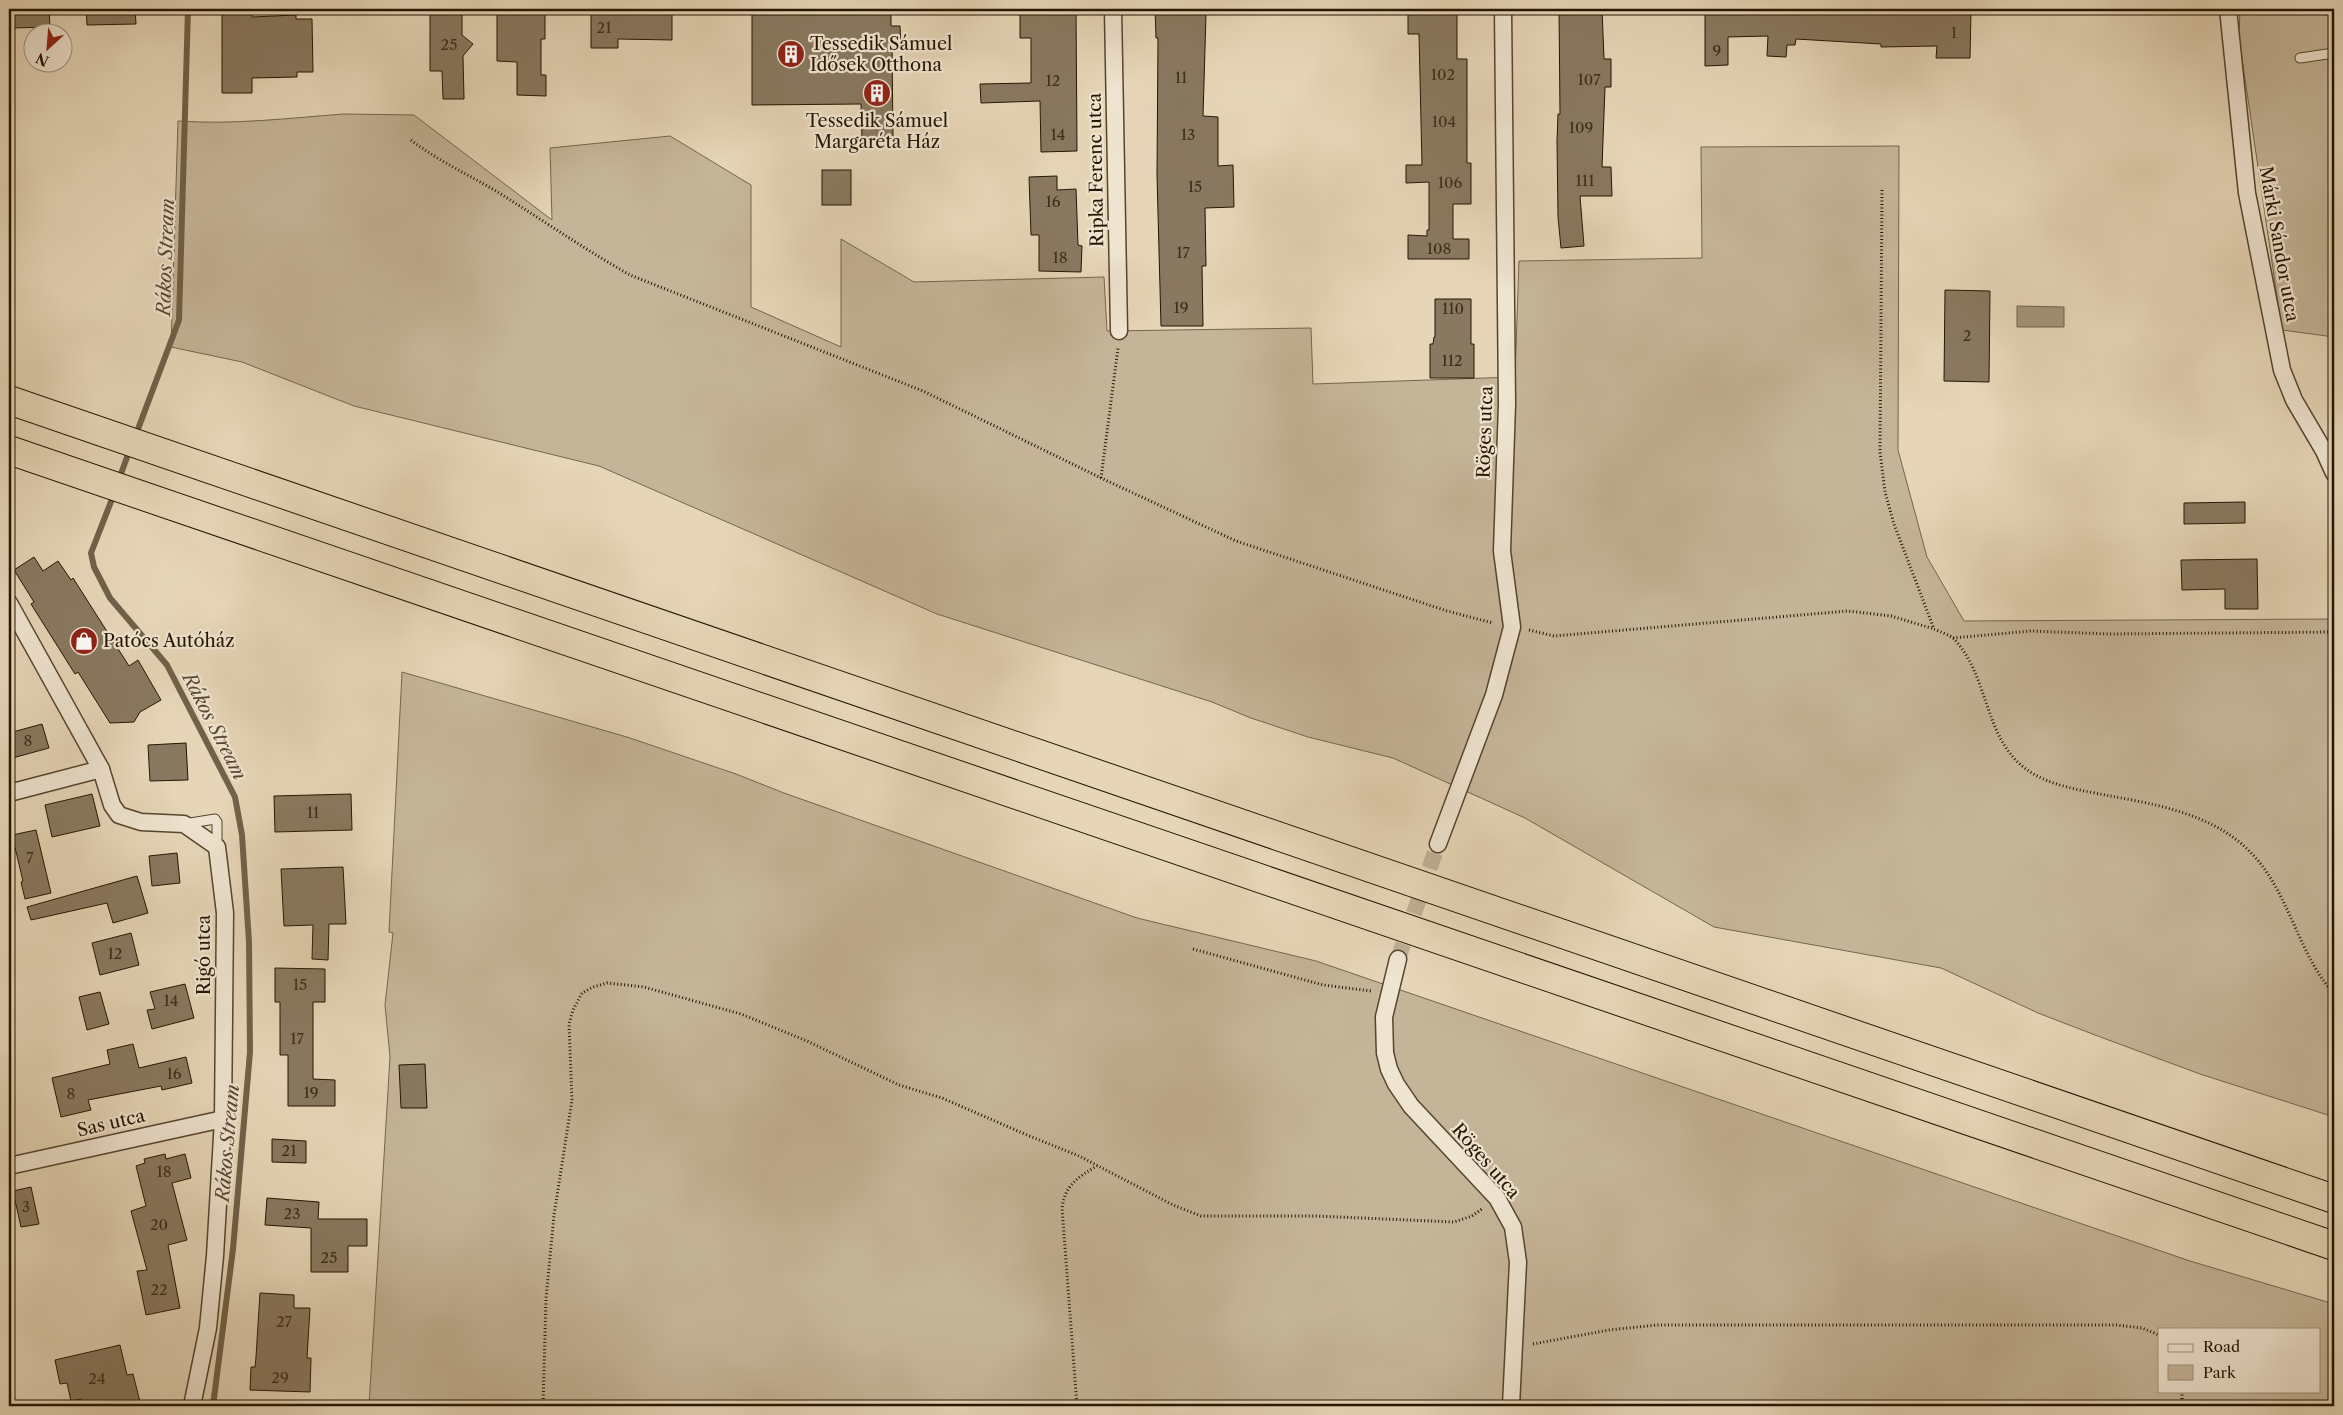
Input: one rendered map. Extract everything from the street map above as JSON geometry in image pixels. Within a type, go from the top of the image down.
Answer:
[{"type":"highway","points":[[9,400],[2334,1199]]},
{"type":"highway","points":[[9,450],[2334,1246]]},
{"type":"street","name":"Ripka Ferenc utca","points":[[1113,9],[1119,331]]},
{"type":"street","name":"Röges utca","points":[[1438,844],[1494,695],[1512,627],[1502,551],[1507,404],[1503,9]]},
{"type":"street","name":"Márki Sándor utca","points":[[2228,9],[2247,193],[2280,362],[2294,400],[2324,450],[2334,472]]},
{"type":"street","points":[[9,604],[101,770],[112,805],[119,815],[141,822],[184,824],[217,847]]},
{"type":"street","points":[[9,793],[101,770]]},
{"type":"street","name":"Rigó utca","points":[[192,1406],[208,1328],[215,1256],[223,1119],[225,913],[217,847]]},
{"type":"street","name":"Röges utca","points":[[1398,959],[1384,1017],[1384,1045],[1387,1061],[1396,1084],[1426,1124],[1497,1198],[1513,1227],[1518,1262],[1511,1406]]},
{"type":"street","name":"Sas utca","points":[[9,1166],[223,1119]]},
{"type":"lane","points":[[2300,58],[2334,53]]},
{"type":"lane","points":[[184,824],[215,820],[217,822],[217,847]]},
{"type":"path","points":[[411,140],[434,157],[464,172],[584,249],[630,275],[923,391],[1227,537],[1447,611],[1554,636],[1848,612],[1891,616],[1934,629],[1954,638],[2031,631],[2109,634],[2334,632]]},
{"type":"path","points":[[1882,190],[1880,452],[1885,492],[1894,524],[1934,629]]},
{"type":"path","points":[[1101,478],[1112,408],[1119,331]]},
{"type":"path","points":[[1954,638],[1975,669],[2000,735],[2021,765],[2035,775],[2059,785],[2165,807],[2226,833],[2244,846],[2272,878],[2318,973],[2334,994]]},
{"type":"path","points":[[1192,949],[1323,985],[1389,993]]},
{"type":"path","points":[[543,1406],[546,1300],[554,1215],[572,1100],[568,1024],[582,994],[593,987],[607,983],[644,987],[741,1014],[807,1041],[899,1085],[942,1098],[1079,1156],[1173,1205],[1201,1216],[1316,1216],[1454,1222],[1472,1216],[1497,1198]]},
{"type":"path","points":[[1077,1406],[1062,1208],[1064,1195],[1078,1177],[1097,1166]]},
{"type":"path","points":[[1515,1348],[1634,1326],[1718,1324],[2116,1325],[2142,1328],[2158,1335]]},
{"type":"path","points":[[2182,1392],[2182,1406]]},
{"type":"green space","points":[[2240,9],[2334,9],[2334,337],[2282,330],[2239,38]]},
{"type":"green space","points":[[344,114],[414,115],[552,220],[550,148],[670,136],[751,185],[751,307],[841,347],[841,239],[914,282],[1104,277],[1107,331],[1311,328],[1313,384],[1515,377],[1519,261],[1702,258],[1701,147],[1899,146],[1898,450],[1927,557],[1964,621],[2334,619],[2334,1117],[2200,1074],[2095,1035],[2038,1013],[1941,968],[1714,927],[1525,818],[1393,758],[1308,737],[1251,718],[1212,702],[937,614],[599,466],[354,406],[242,362],[171,347],[178,121],[240,122]]},
{"type":"green space","points":[[402,672],[627,737],[736,774],[784,793],[1137,918],[1316,961],[2190,1261],[2334,1304],[2334,1406],[369,1406],[390,1057],[385,1005],[393,933],[389,932]]},
{"type":"shaded area","points":[[2017,306],[2064,307],[2064,327],[2017,327]]},
{"type":"building","points":[[49,9],[50,22],[22,22],[22,28],[12,28],[11,10]]},
{"type":"building","points":[[86,9],[135,9],[136,24],[87,25]]},
{"type":"building","points":[[430,9],[451,9],[451,14],[462,14],[462,35],[473,44],[463,56],[464,99],[443,99],[442,71],[430,71]]},
{"type":"building","points":[[591,9],[672,9],[672,40],[618,39],[618,48],[591,48]]},
{"type":"building","points":[[752,9],[891,9],[891,26],[900,26],[901,48],[892,48],[893,138],[862,139],[861,104],[752,105]]},
{"type":"building","points":[[1020,9],[1076,9],[1077,151],[1041,152],[1040,101],[981,103],[980,84],[1031,83],[1031,38],[1020,38]]},
{"type":"building","points":[[1155,9],[1182,9],[1182,14],[1206,14],[1203,116],[1218,117],[1218,166],[1233,165],[1234,207],[1205,208],[1206,266],[1202,266],[1203,326],[1161,326],[1157,175],[1158,38],[1156,38]]},
{"type":"building","points":[[1408,9],[1457,9],[1457,59],[1467,59],[1467,163],[1471,163],[1471,204],[1453,204],[1453,239],[1469,239],[1469,259],[1408,259],[1408,235],[1427,236],[1427,230],[1429,230],[1429,182],[1406,183],[1406,165],[1422,165],[1419,34],[1408,34]]},
{"type":"building","points":[[1559,9],[1602,9],[1604,59],[1611,59],[1611,87],[1605,87],[1602,167],[1611,167],[1612,196],[1580,196],[1584,246],[1561,248],[1558,217],[1557,141],[1558,114],[1560,114]]},
{"type":"building","points":[[1705,9],[1971,9],[1970,58],[1936,58],[1937,46],[1881,47],[1881,44],[1796,39],[1795,45],[1787,45],[1786,57],[1767,56],[1768,36],[1728,37],[1728,65],[1705,66]]},
{"type":"building","points":[[497,10],[517,10],[517,14],[545,14],[545,39],[541,39],[541,75],[546,75],[546,96],[517,95],[517,62],[497,61]]},
{"type":"building","points":[[222,14],[252,14],[252,17],[296,15],[296,19],[312,19],[313,72],[297,72],[297,77],[252,78],[252,93],[222,93]]},
{"type":"building","points":[[822,170],[851,170],[851,205],[822,205]]},
{"type":"building","points":[[1057,176],[1057,190],[1076,189],[1078,245],[1082,246],[1081,272],[1039,271],[1039,235],[1031,235],[1029,177]]},
{"type":"building","points":[[1945,290],[1990,291],[1989,382],[1944,381]]},
{"type":"building","points":[[1435,299],[1471,299],[1471,344],[1474,344],[1474,378],[1430,378],[1430,344],[1433,344],[1435,337]]},
{"type":"building","points":[[2245,502],[2245,523],[2184,524],[2184,503]]},
{"type":"building","name":"Patócs Autóház","points":[[34,557],[43,571],[58,561],[71,580],[73,578],[129,666],[138,660],[161,700],[140,712],[134,722],[110,723],[78,672],[75,674],[31,604],[34,602],[14,570]]},
{"type":"building","points":[[2257,559],[2258,609],[2225,609],[2225,589],[2182,590],[2181,560]]},
{"type":"building","points":[[42,724],[49,748],[9,759],[9,733]]},
{"type":"building","points":[[186,743],[188,780],[150,781],[148,745]]},
{"type":"building","points":[[92,794],[100,826],[52,837],[45,805]]},
{"type":"building","points":[[351,794],[352,830],[275,832],[274,796]]},
{"type":"building","points":[[36,830],[51,893],[25,899],[21,882],[23,881],[12,835]]},
{"type":"building","points":[[177,853],[180,883],[152,886],[149,856]]},
{"type":"building","points":[[343,867],[346,924],[329,924],[328,960],[312,959],[313,925],[284,926],[281,869]]},
{"type":"building","points":[[137,876],[148,913],[113,923],[107,903],[31,920],[27,907]]},
{"type":"building","points":[[131,933],[139,965],[100,975],[92,943]]},
{"type":"building","points":[[275,968],[325,969],[325,1002],[313,1002],[313,1079],[335,1080],[335,1106],[288,1106],[288,1055],[280,1055],[280,1002],[275,1002]]},
{"type":"building","points":[[185,984],[194,1018],[152,1029],[147,1010],[155,1009],[150,992]]},
{"type":"building","points":[[100,992],[109,1024],[87,1030],[79,997]]},
{"type":"building","points":[[133,1044],[139,1068],[186,1057],[192,1083],[162,1090],[161,1086],[88,1100],[91,1110],[61,1117],[52,1078],[110,1064],[107,1050]]},
{"type":"building","points":[[425,1064],[427,1108],[401,1108],[399,1065]]},
{"type":"building","points":[[272,1139],[306,1141],[306,1163],[272,1162]]},
{"type":"building","points":[[165,1154],[166,1159],[185,1154],[191,1178],[172,1183],[187,1240],[168,1245],[180,1308],[146,1315],[137,1271],[147,1270],[131,1211],[146,1206],[136,1166],[145,1163],[144,1159]]},
{"type":"building","points":[[31,1187],[39,1224],[21,1227],[13,1191]]},
{"type":"building","points":[[267,1198],[319,1202],[318,1219],[367,1219],[367,1246],[348,1246],[348,1272],[311,1272],[311,1228],[265,1225]]},
{"type":"building","points":[[260,1293],[294,1295],[294,1308],[310,1308],[307,1358],[311,1358],[310,1392],[250,1390],[251,1367],[255,1367]]},
{"type":"building","points":[[120,1345],[127,1375],[133,1374],[141,1406],[83,1406],[81,1399],[71,1401],[67,1383],[60,1384],[55,1360]]},
{"type":"waterway","name":"Rákos Stream","points":[[135,437],[179,320],[188,9]]},
{"type":"waterway","name":"Rákos Stream","points":[[118,482],[130,449]]},
{"type":"waterway","name":"Rákos Stream","points":[[114,494],[91,553],[94,567],[110,598],[167,665],[235,797],[242,835],[249,942],[250,1052],[233,1249],[213,1406]]},
{"type":"tunnel","points":[[1398,959],[1438,844]]},
{"type":"place","name":"Tessedik Sámuel Idősek Otthona","points":[[791,54]]},
{"type":"place","name":"Tessedik Sámuel Margaréta Ház","points":[[877,93]]},
{"type":"place","name":"Patócs Autóház","points":[[84,641]]}]
